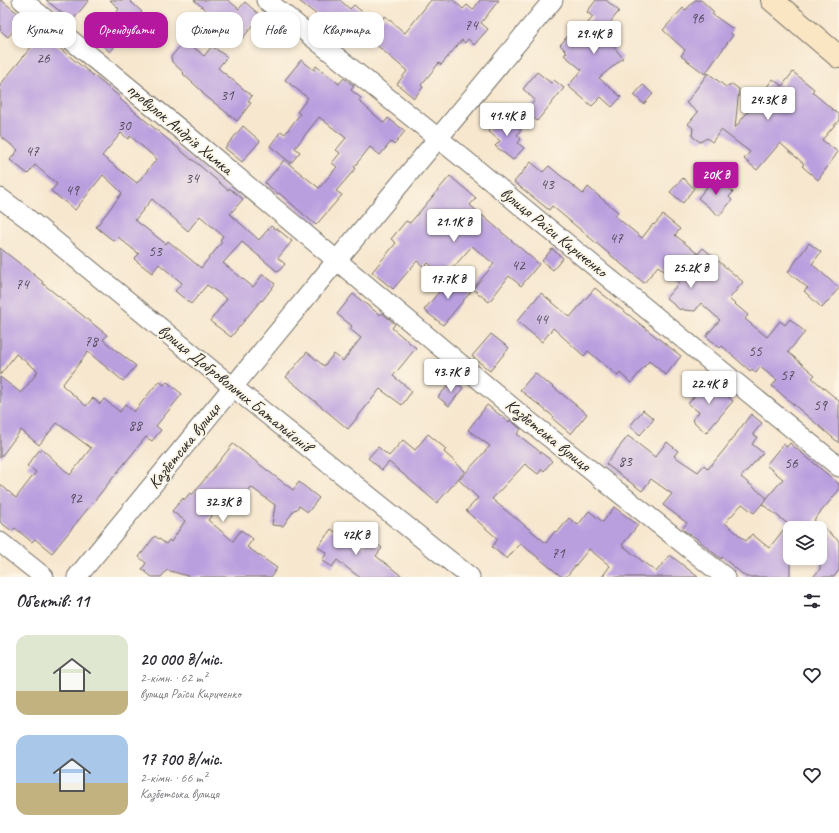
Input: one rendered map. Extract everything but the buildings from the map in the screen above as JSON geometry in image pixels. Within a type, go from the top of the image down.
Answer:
[{"type":"main road","points":[[772,0],[839,57]]},
{"type":"street","name":"провулок Андрія Химка","points":[[22,0],[337,260]]},
{"type":"street","name":"вулиця Раїси Кириченко","points":[[266,0],[438,138],[839,467]]},
{"type":"street","name":"Казбетська вулиця","points":[[77,577],[233,386],[553,0]]},
{"type":"street","name":"вулиця Добровольчих Батальйонів","points":[[0,198],[27,218],[470,577]]},
{"type":"street","name":"Казбетська вулиця","points":[[337,260],[525,418],[724,577]]},
{"type":"street","points":[[0,542],[44,577]]}]
